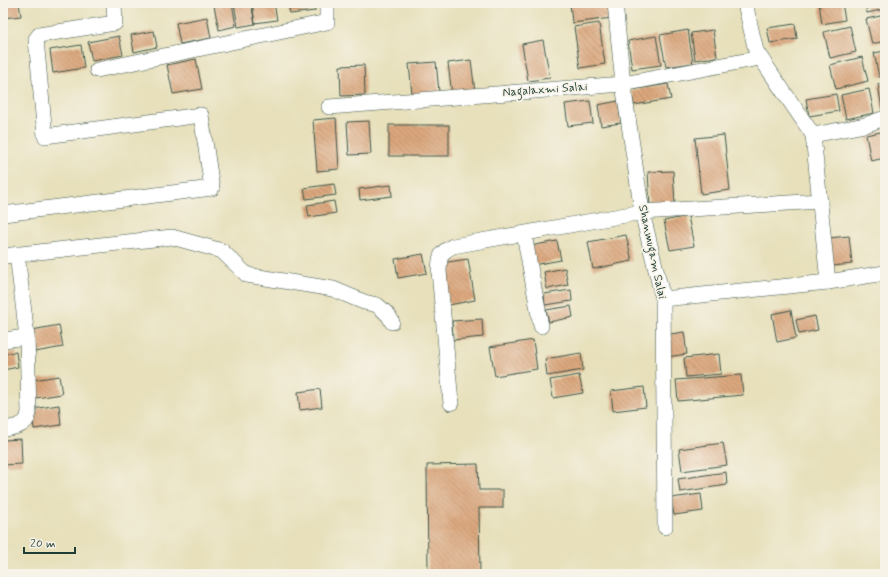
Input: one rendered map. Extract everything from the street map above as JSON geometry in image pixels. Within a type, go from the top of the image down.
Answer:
[{"type":"street","points":[[3,214],[212,188],[202,115],[45,136],[36,39],[39,35],[115,23],[114,3]]},
{"type":"street","points":[[97,70],[327,22],[328,3]]},
{"type":"street","name":"Shanmugam Salai","points":[[615,3],[623,84],[642,212],[663,299],[665,527]]},
{"type":"street","points":[[745,3],[756,51],[813,135],[828,282]]},
{"type":"street","name":"Nagalaxmi Salai","points":[[329,107],[623,84],[760,58]]},
{"type":"street","points":[[813,135],[865,125],[885,118]]},
{"type":"street","points":[[451,403],[439,271],[440,256],[444,250],[453,246],[642,212],[820,201]]},
{"type":"street","points":[[524,234],[540,326]]},
{"type":"street","points":[[3,429],[12,428],[23,424],[27,420],[29,413],[27,337],[10,255],[172,237],[222,252],[247,275],[333,289],[364,302],[377,305],[389,316],[392,322]]},
{"type":"street","points":[[663,299],[828,282],[885,274]]},
{"type":"street","points":[[3,340],[27,337]]},
{"type":"building","points":[[3,3],[19,3],[21,16],[3,18]]},
{"type":"building","points":[[232,3],[236,26],[219,30],[214,6]]},
{"type":"building","points":[[234,3],[251,3],[255,24],[238,27]]},
{"type":"building","points":[[252,3],[274,3],[277,20],[255,23]]},
{"type":"building","points":[[288,3],[314,3],[315,11],[290,14]]},
{"type":"building","points":[[570,3],[610,3],[612,18],[572,23]]},
{"type":"building","points":[[819,3],[842,3],[845,20],[822,24]]},
{"type":"building","points":[[865,3],[885,3],[885,9],[867,13]]},
{"type":"building","points":[[885,15],[885,41],[872,44],[866,19]]},
{"type":"building","points":[[207,17],[211,38],[180,44],[176,23]]},
{"type":"building","points":[[599,23],[605,64],[580,68],[574,27]]},
{"type":"building","points":[[795,24],[797,39],[770,43],[767,28]]},
{"type":"building","points":[[850,26],[856,52],[830,58],[824,32]]},
{"type":"building","points":[[688,30],[693,63],[666,67],[660,35]]},
{"type":"building","points":[[713,30],[717,57],[695,60],[691,33]]},
{"type":"building","points":[[154,31],[157,47],[134,52],[131,35]]},
{"type":"building","points":[[119,36],[123,55],[92,61],[88,42]]},
{"type":"building","points":[[656,36],[661,65],[632,69],[628,41]]},
{"type":"building","points":[[543,40],[550,78],[528,81],[522,44]]},
{"type":"building","points":[[81,45],[84,68],[53,73],[50,50]]},
{"type":"building","points":[[885,51],[885,76],[879,77],[874,53]]},
{"type":"building","points":[[862,57],[868,81],[836,89],[830,65]]},
{"type":"building","points":[[196,59],[202,89],[173,94],[167,65]]},
{"type":"building","points":[[471,60],[475,92],[452,95],[448,63]]},
{"type":"building","points":[[436,62],[439,92],[412,94],[409,64]]},
{"type":"building","points":[[364,65],[365,95],[341,96],[340,66]]},
{"type":"building","points":[[885,83],[885,110],[882,110],[878,84]]},
{"type":"building","points":[[668,84],[671,99],[634,105],[631,90]]},
{"type":"building","points":[[869,89],[874,113],[846,119],[841,95]]},
{"type":"building","points":[[836,94],[839,111],[809,116],[806,99]]},
{"type":"building","points":[[590,101],[593,123],[568,126],[565,104]]},
{"type":"building","points":[[618,101],[621,123],[601,126],[598,105]]},
{"type":"building","points":[[336,118],[339,169],[317,171],[313,120]]},
{"type":"building","points":[[369,121],[371,154],[349,155],[347,122]]},
{"type":"building","points":[[389,125],[449,125],[449,156],[389,156]]},
{"type":"building","points":[[885,131],[885,158],[871,161],[866,135]]},
{"type":"building","points":[[724,135],[730,190],[701,194],[695,138]]},
{"type":"building","points":[[673,171],[675,205],[650,207],[648,172]]},
{"type":"building","points":[[334,184],[336,195],[306,199],[304,188]]},
{"type":"building","points":[[391,185],[392,196],[360,200],[359,189]]},
{"type":"building","points":[[334,201],[336,213],[309,217],[307,205]]},
{"type":"building","points":[[688,216],[694,246],[670,250],[664,221]]},
{"type":"building","points":[[626,235],[632,261],[593,269],[588,242]]},
{"type":"building","points":[[849,236],[852,264],[832,266],[829,238]]},
{"type":"building","points":[[557,241],[561,260],[533,265],[530,246]]},
{"type":"building","points":[[423,254],[427,273],[398,278],[395,259]]},
{"type":"building","points":[[468,259],[475,300],[449,305],[442,263]]},
{"type":"building","points":[[565,268],[568,285],[547,289],[544,272]]},
{"type":"building","points":[[571,290],[572,301],[545,305],[544,294]]},
{"type":"building","points":[[571,306],[573,317],[549,322],[546,310]]},
{"type":"building","points":[[791,310],[796,338],[777,342],[772,314]]},
{"type":"building","points":[[815,316],[818,330],[799,334],[796,320]]},
{"type":"building","points":[[482,319],[483,337],[453,340],[452,321]]},
{"type":"building","points":[[59,325],[63,347],[35,352],[32,330]]},
{"type":"building","points":[[684,332],[687,354],[667,357],[664,335]]},
{"type":"building","points":[[533,340],[537,369],[495,376],[490,347]]},
{"type":"building","points":[[16,352],[18,367],[3,370],[3,354]]},
{"type":"building","points":[[581,353],[583,370],[547,376],[545,359]]},
{"type":"building","points":[[719,354],[721,374],[686,377],[684,358]]},
{"type":"building","points":[[579,375],[583,393],[553,398],[550,380]]},
{"type":"building","points":[[741,375],[743,395],[678,401],[676,380]]},
{"type":"building","points":[[59,376],[62,394],[36,398],[33,380]]},
{"type":"building","points":[[644,387],[646,407],[613,411],[611,391]]},
{"type":"building","points":[[320,389],[322,407],[300,410],[298,392]]},
{"type":"building","points":[[59,405],[61,425],[34,429],[32,409]]},
{"type":"building","points":[[21,439],[22,464],[3,465],[3,440]]},
{"type":"building","points":[[723,443],[727,465],[682,471],[679,449]]},
{"type":"building","points":[[478,464],[479,490],[503,490],[503,508],[479,508],[480,574],[428,574],[427,465]]},
{"type":"building","points":[[726,472],[727,485],[680,492],[678,479]]},
{"type":"building","points":[[701,494],[703,511],[674,515],[671,498]]}]
